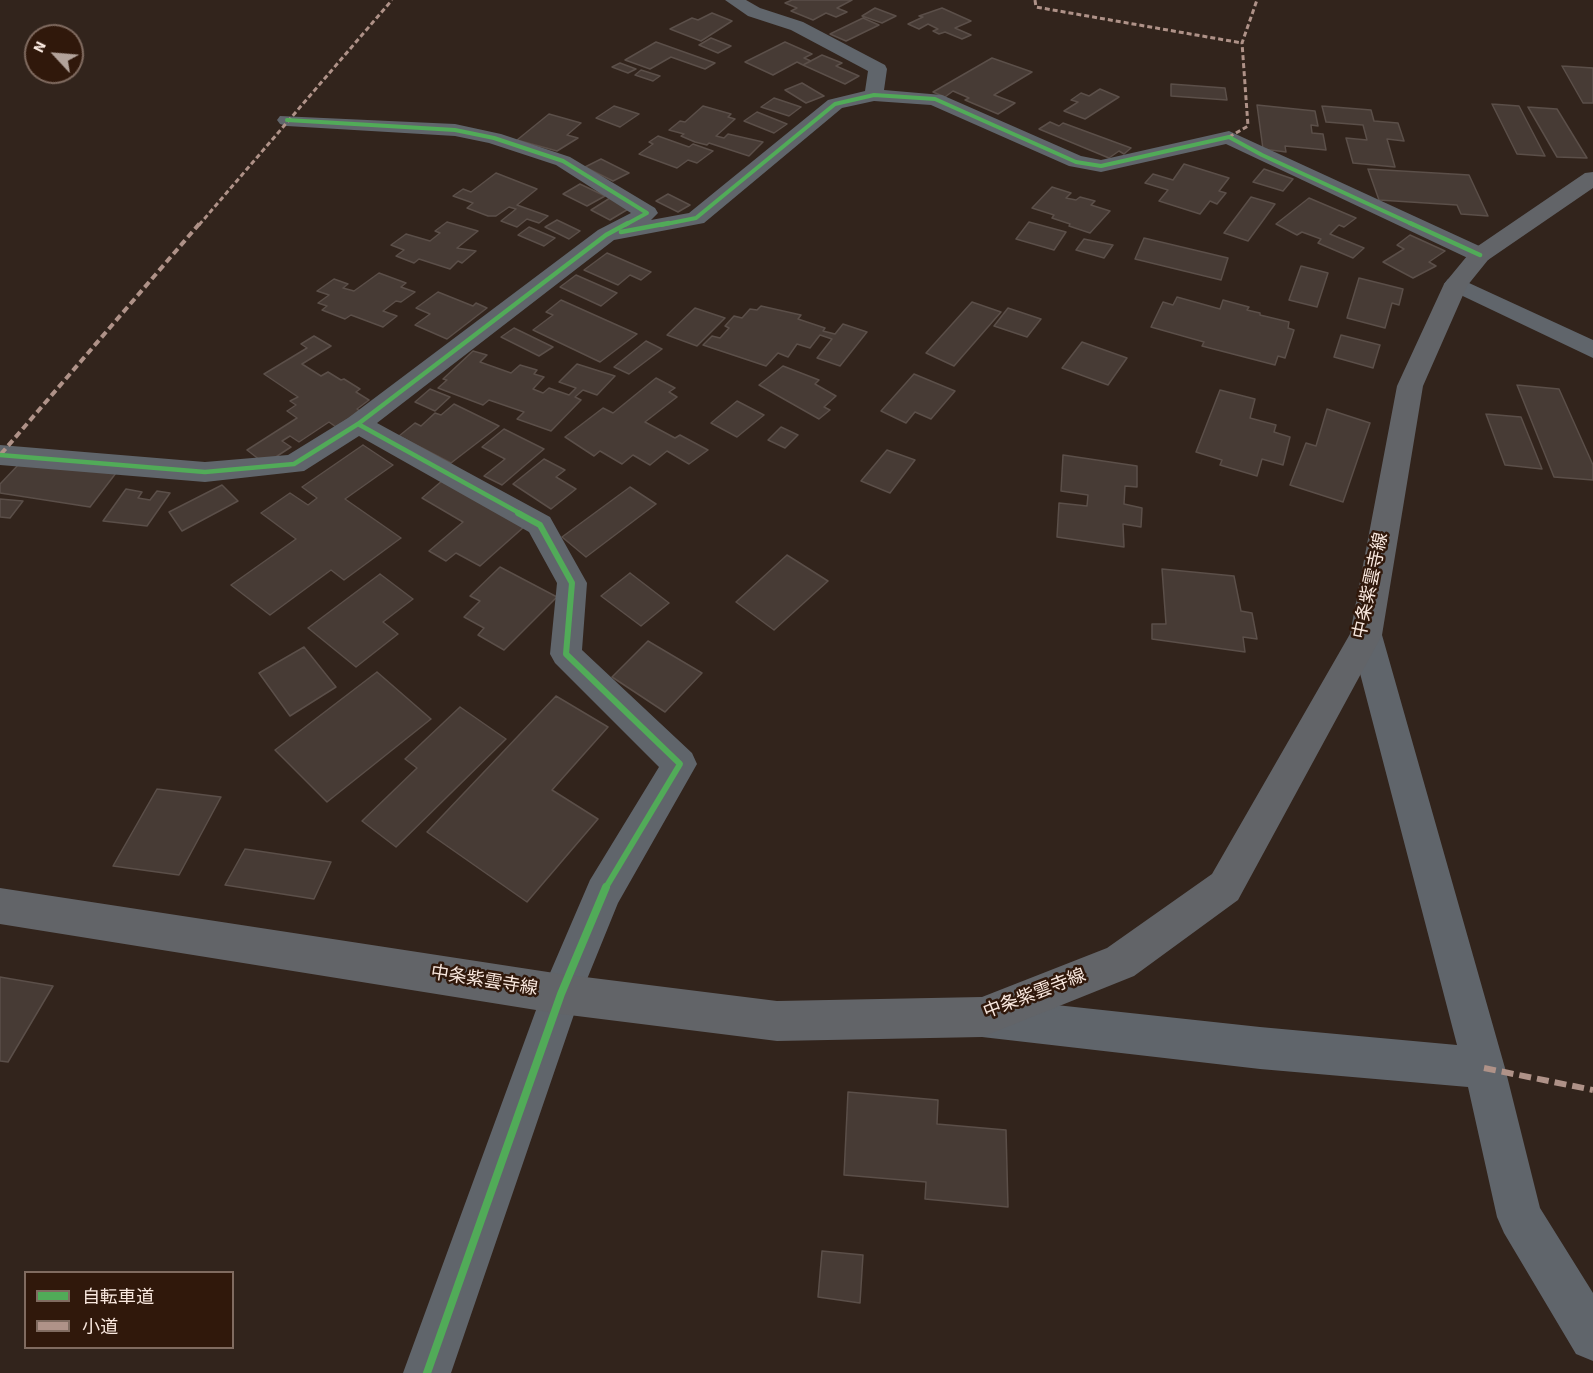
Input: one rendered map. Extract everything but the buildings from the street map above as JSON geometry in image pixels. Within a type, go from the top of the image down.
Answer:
[{"type":"main road","name":"中条紫雲寺線","points":[[0,906],[561,994],[777,1021],[982,1017],[1120,962],[1225,888],[1365,635],[1410,386],[1456,284],[1480,255],[1593,177]]},
{"type":"street","points":[[734,0],[754,12],[797,26],[878,69],[874,95]]},
{"type":"street","points":[[606,236],[696,218],[835,104],[874,95],[935,99],[1076,162],[1101,166],[1229,137],[1262,156],[1480,255]]},
{"type":"street","points":[[0,455],[216,471],[294,464],[358,424],[606,236],[647,213],[563,161],[494,138],[455,130],[287,120]]},
{"type":"street","points":[[1456,284],[1593,350]]},
{"type":"street","points":[[358,424],[540,525],[572,583],[566,654],[680,764],[603,893],[561,994],[426,1373]]},
{"type":"street","points":[[1365,635],[1484,1068],[1520,1217],[1593,1337]]},
{"type":"street","points":[[982,1017],[1260,1048],[1484,1068]]},
{"type":"marked path","points":[[1,454],[392,0]]},
{"type":"marked path","points":[[1035,0],[1036,7],[1242,43]]},
{"type":"marked path","points":[[1229,137],[1248,126],[1242,43],[1257,0]]},
{"type":"marked path","points":[[1484,1068],[1593,1090]]},
{"type":"cycle path","points":[[621,232],[696,218],[835,104],[874,95],[935,99],[1076,162],[1101,166],[1229,137],[1262,155],[1480,255]]},
{"type":"cycle path","points":[[0,455],[205,472],[294,464],[358,424],[606,235],[647,213],[563,161],[494,138],[455,130],[287,120]]},
{"type":"cycle path","points":[[358,424],[540,525],[572,583],[566,654],[680,764],[603,893],[561,994],[427,1373]]}]
